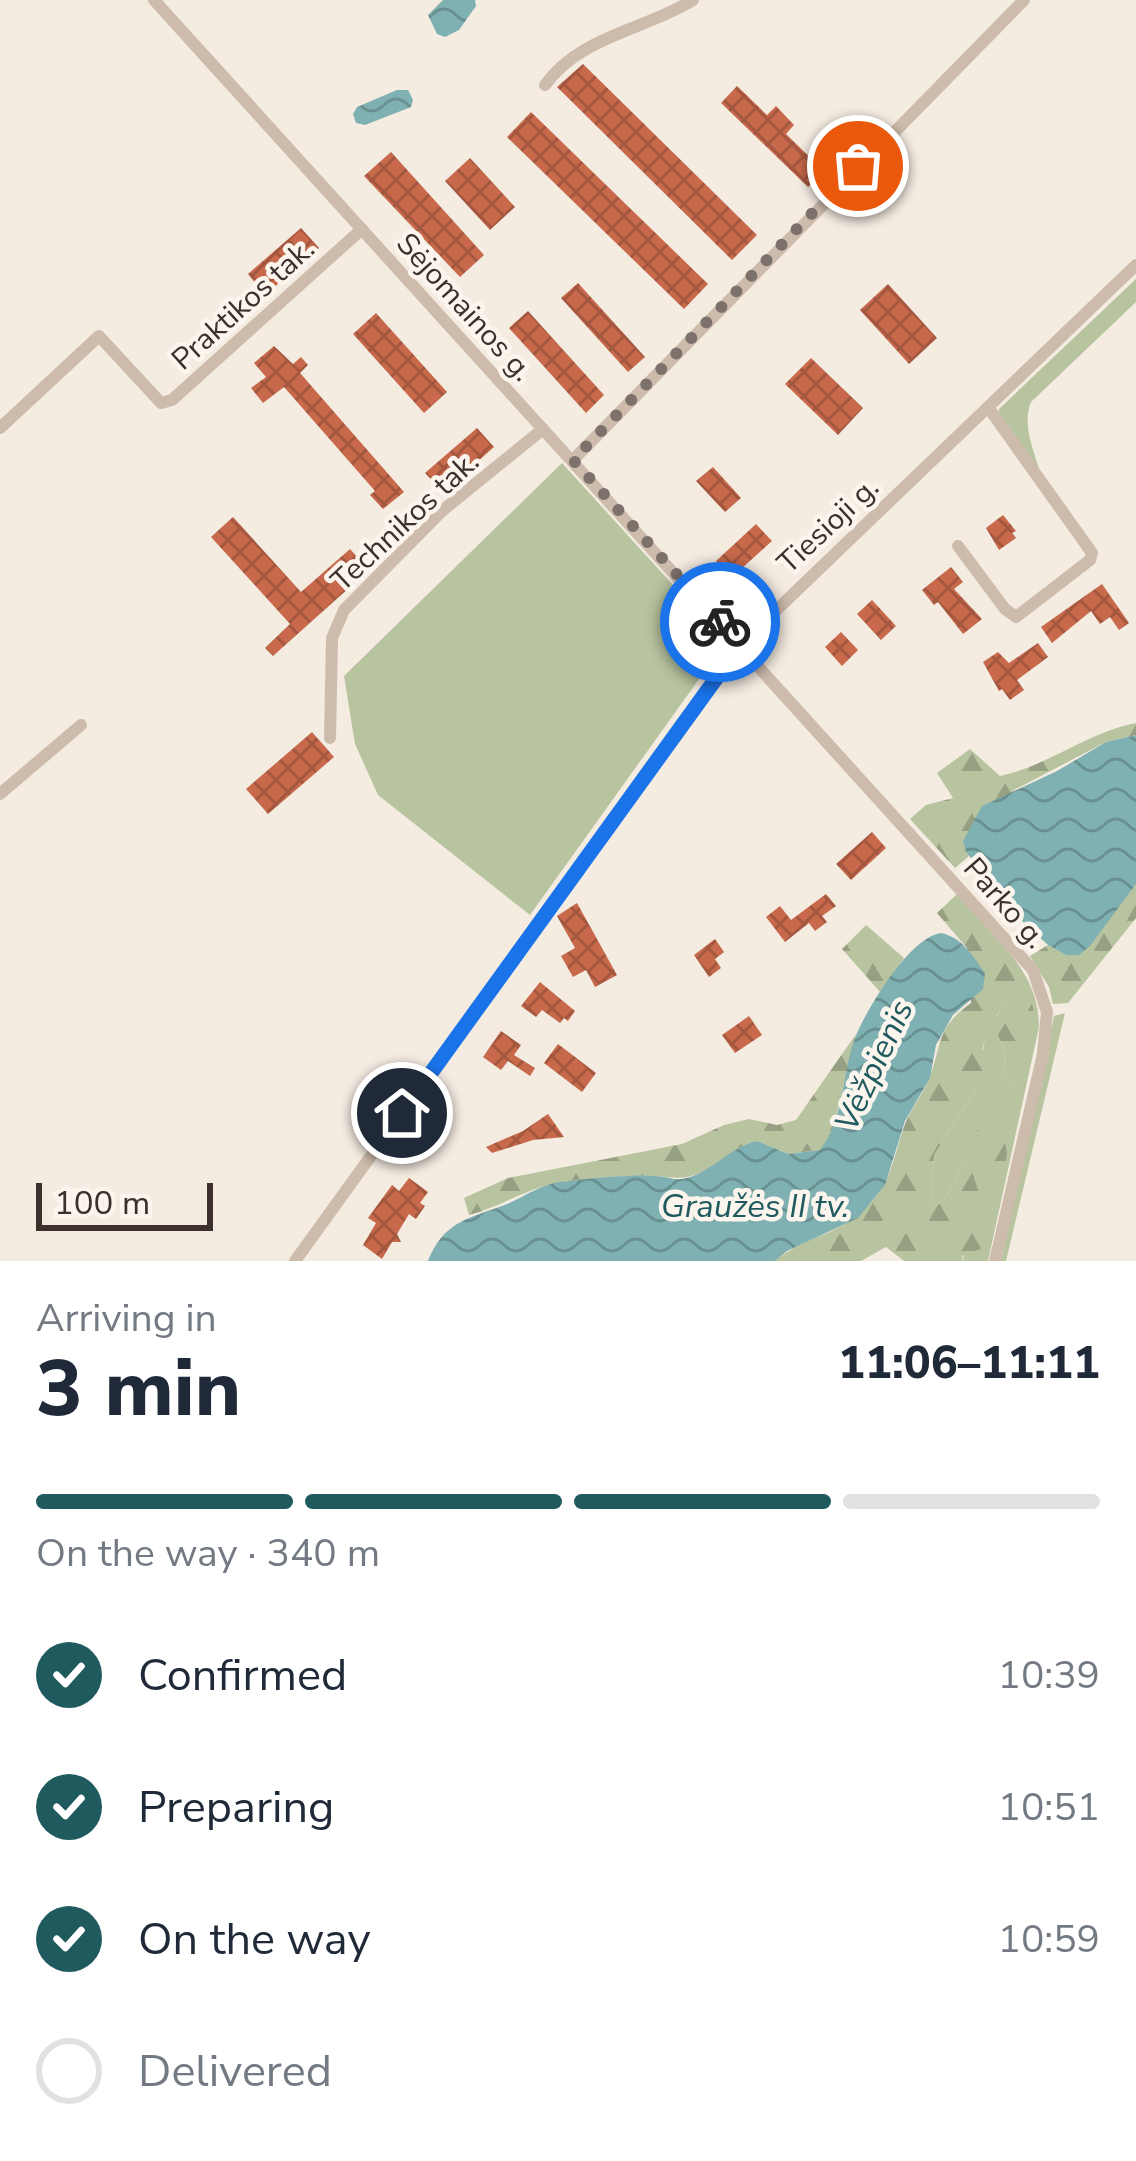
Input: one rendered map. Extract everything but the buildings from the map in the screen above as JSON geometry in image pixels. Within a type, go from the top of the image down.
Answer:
[{"type":"street","name":"Sėjomainos g.","points":[[154,0],[741,644]]},
{"type":"street","points":[[545,85],[564,65],[599,42],[693,0]]},
{"type":"street","points":[[573,460],[1024,0]]},
{"type":"street","name":"Praktikos tak.","points":[[0,428],[99,336],[161,403],[172,400],[362,229]]},
{"type":"street","name":"Tiesioji g.","points":[[296,1261],[741,644],[1136,266]]},
{"type":"street","points":[[958,546],[1016,617],[1090,560],[1092,553],[988,406]]},
{"type":"street","name":"Technikos tak.","points":[[330,738],[332,638],[344,610],[442,511],[543,428]]},
{"type":"street","name":"Parko g.","points":[[741,644],[1023,957],[1045,996],[1043,1054],[995,1261]]},
{"type":"street","points":[[0,794],[81,725]]},
{"type":"green space","points":[[1136,279],[1136,302],[1031,402],[1028,427],[1039,469],[999,416],[999,409]]},
{"type":"green space","points":[[562,463],[714,630],[719,642],[717,654],[530,915],[378,795],[355,744],[344,676]]},
{"type":"green space","points":[[1136,723],[1136,735],[1106,742],[1014,790],[966,852],[969,856],[955,868],[910,819],[926,805],[953,798],[937,773],[970,749],[1000,776]]},
{"type":"green space","points":[[1136,884],[1136,918],[1068,1003],[1053,1004],[1049,987],[1030,956],[1048,945],[1066,955],[1079,955]]},
{"type":"green space","points":[[957,894],[1018,969],[1035,1024],[1028,1025],[1015,998],[1007,997],[996,1017],[1011,1024],[1029,1061],[1017,1091],[1005,1078],[1004,1049],[996,1031],[987,1031],[982,1050],[995,1051],[997,1065],[982,1072],[977,1088],[934,1155],[931,1202],[936,1206],[947,1196],[964,1162],[958,1156],[977,1130],[1005,1141],[1003,1180],[993,1185],[974,1178],[983,1204],[970,1222],[991,1237],[988,1246],[962,1256],[963,1261],[904,1261],[886,1247],[861,1261],[775,1261],[854,1218],[884,1184],[945,1030],[971,1003],[967,948],[937,913]]},
{"type":"green space","points":[[866,925],[904,958],[881,993],[842,949]]},
{"type":"green space","points":[[997,938],[1027,979],[1039,1027],[988,1261],[963,1261],[973,1178],[979,1177],[964,1162],[947,1196],[936,1206],[931,1202],[934,1155],[977,1088],[986,1031],[996,1030],[1004,1049],[1005,1078],[1016,1090],[996,1018],[1007,996],[1016,998]]},
{"type":"green space","points":[[1065,1013],[1006,1261],[1001,1261],[1054,1016]]},
{"type":"green space","points":[[856,1034],[832,1135],[820,1150],[788,1154],[757,1141],[691,1176],[558,1183],[469,1215],[464,1198],[508,1178],[682,1144],[749,1119],[777,1125],[796,1120]]},
{"type":"water","points":[[443,0],[475,0],[476,6],[459,30],[445,37],[437,34],[428,15]]},
{"type":"water","points":[[408,90],[411,107],[365,125],[356,123],[357,107]]},
{"type":"water","points":[[1136,735],[1136,884],[1090,946],[1079,955],[1066,955],[1022,921],[966,852],[963,841],[982,806],[1106,742]]},
{"type":"water","name":"Graužės II tv.","points":[[941,933],[971,954],[985,973],[983,989],[953,1015],[936,1045],[930,1078],[905,1121],[885,1185],[858,1218],[775,1261],[428,1261],[441,1238],[457,1224],[552,1184],[633,1176],[682,1179],[757,1141],[788,1154],[820,1150],[839,1108],[857,1033],[871,1007],[904,959],[929,937]]},
{"type":"way so far","points":[[720,622],[573,460],[858,166]]},
{"type":"route","points":[[402,1113],[741,644],[720,622]]},
{"type":"water label","name":"Vėžpienis","points":[[873,1065]]}]
